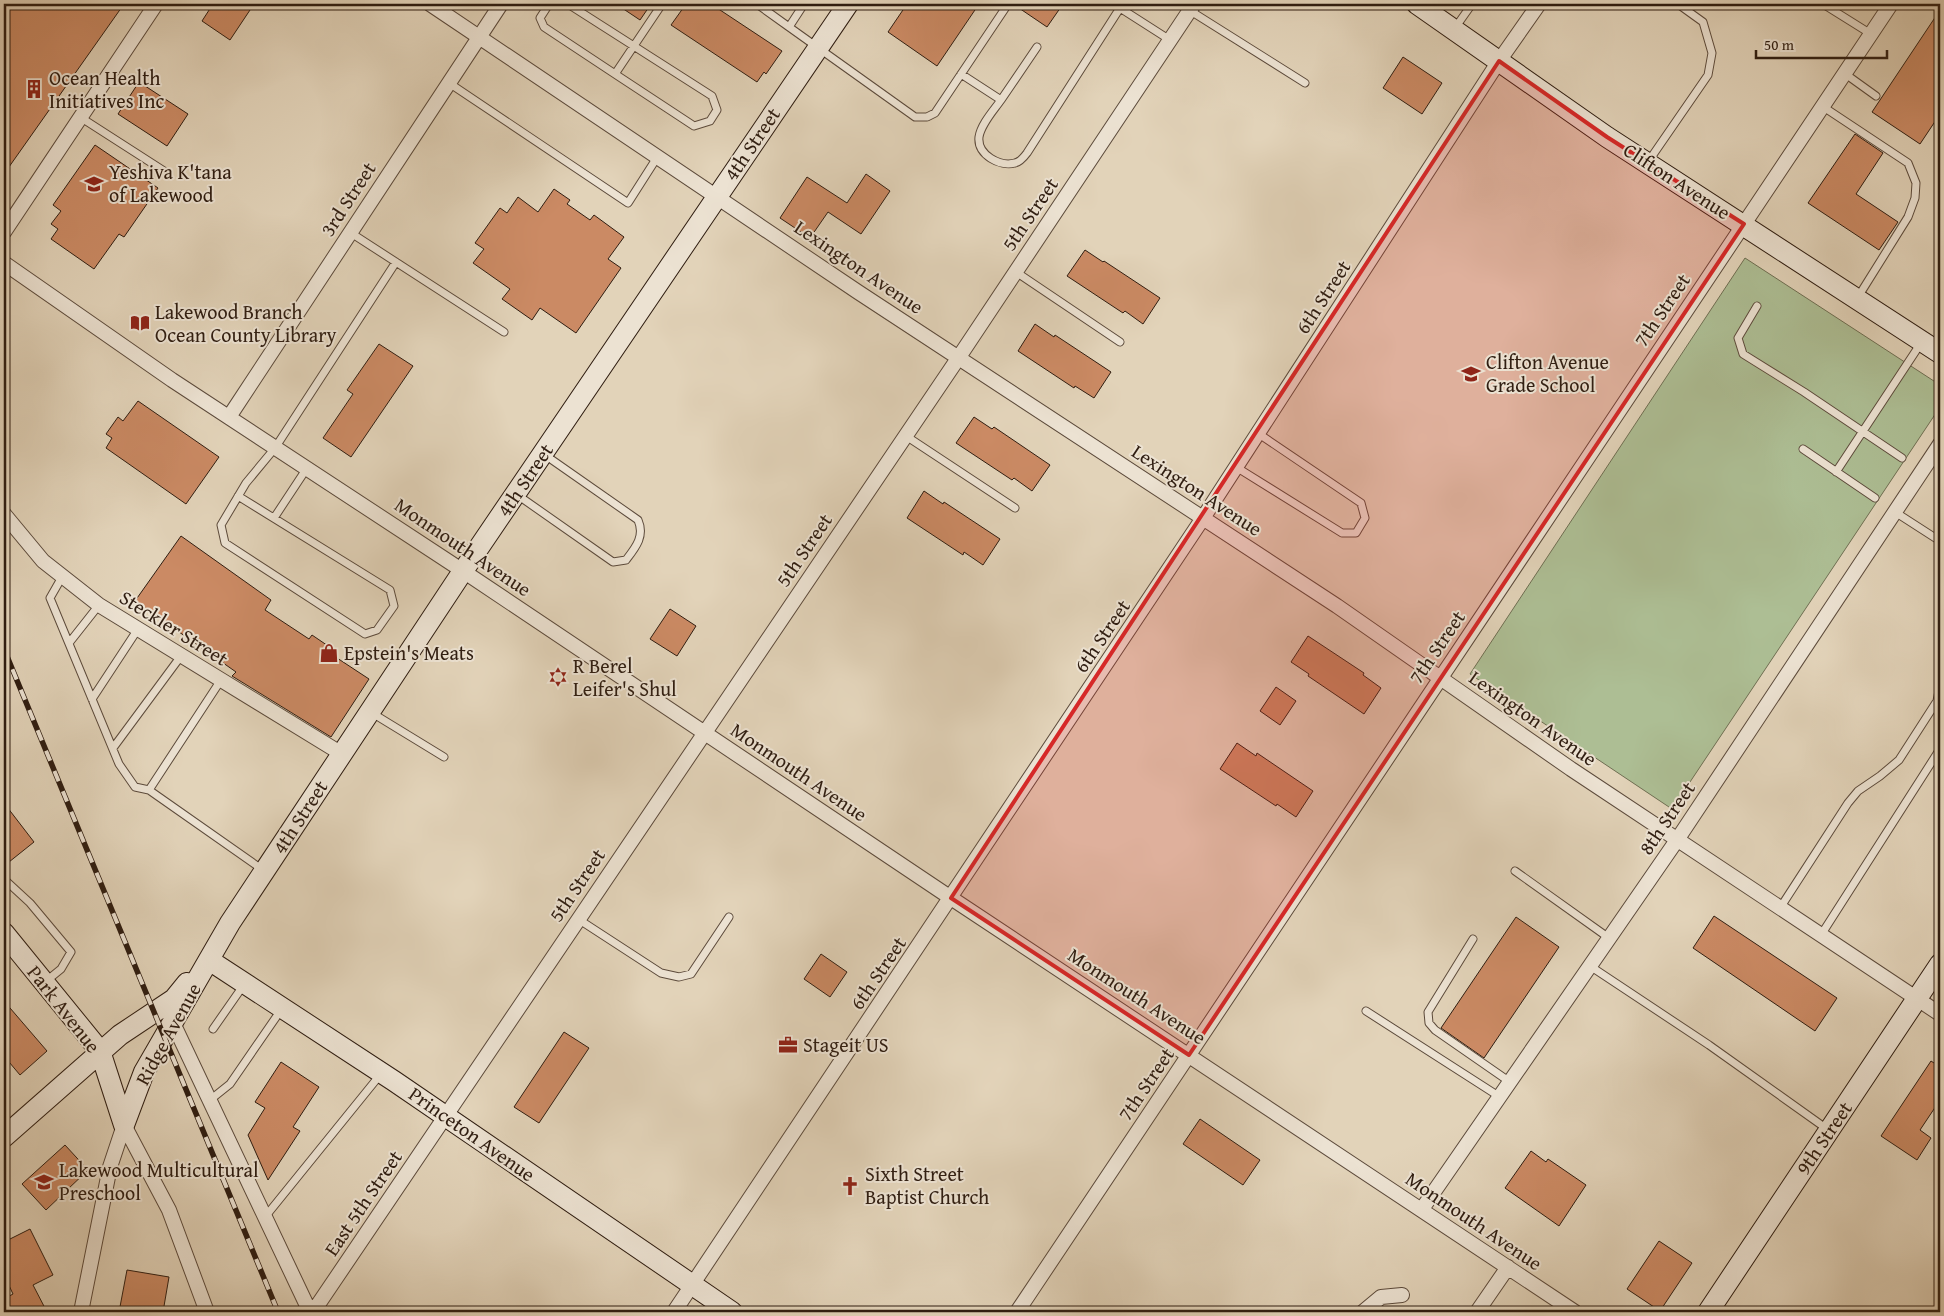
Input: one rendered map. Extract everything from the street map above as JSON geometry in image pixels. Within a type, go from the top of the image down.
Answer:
[{"type":"street","points":[[4,232],[156,4]]},
{"type":"street","name":"Lexington Avenue","points":[[430,4],[858,292],[1337,606],[1571,769],[1940,1014]]},
{"type":"street","name":"3rd Street","points":[[229,417],[501,4]]},
{"type":"street","name":"4th Street","points":[[209,960],[264,871],[463,571],[848,4]]},
{"type":"street","name":"Clifton Avenue","points":[[1417,4],[1607,137],[1744,224],[1940,353]]},
{"type":"street","name":"6th Street","points":[[674,1312],[1259,434],[1499,61],[1539,4]]},
{"type":"street","name":"7th Street","points":[[1018,1312],[1891,4]]},
{"type":"street","name":"5th Street","points":[[445,1116],[906,436],[1192,7]]},
{"type":"street","name":"Monmouth Avenue","points":[[4,263],[172,380],[463,571],[951,898],[1575,1312]]},
{"type":"street","name":"8th Street","points":[[1422,1209],[1677,840],[1940,444]]},
{"type":"street","name":"Steckler Street","points":[[4,514],[43,561],[99,605],[342,754]]},
{"type":"street","name":"Park Avenue","points":[[4,933],[100,1052],[124,1125],[169,1210],[207,1312]]},
{"type":"street","points":[[4,1137],[120,1035],[174,999],[209,960]]},
{"type":"street","name":"Princeton Avenue","points":[[209,960],[382,1073],[732,1312]]},
{"type":"street","name":"Ridge Avenue","points":[[81,1312],[110,1166],[124,1125],[144,1072],[209,960]]},
{"type":"street","name":"9th Street","points":[[1708,1312],[1940,964]]},
{"type":"street","points":[[172,1023],[312,1312]]},
{"type":"street","name":"East 5th Street","points":[[312,1312],[445,1116]]},
{"type":"street","points":[[1477,1312],[1508,1268]]},
{"type":"street","points":[[1363,1312],[1381,1297],[1402,1295]]},
{"type":"lane","points":[[549,4],[540,18],[544,27],[694,126],[710,121],[717,110],[712,96],[568,4]]},
{"type":"lane","points":[[615,74],[662,4]]},
{"type":"lane","points":[[757,4],[914,117],[927,117],[935,113],[1008,4]]},
{"type":"lane","points":[[789,27],[804,4]]},
{"type":"lane","points":[[1454,30],[1472,4]]},
{"type":"lane","points":[[1648,163],[1708,75],[1712,53],[1704,22],[1678,4]]},
{"type":"lane","points":[[1823,4],[1871,34]]},
{"type":"lane","points":[[1037,47],[983,128],[980,136],[980,144],[984,153],[1005,164],[1017,163],[1027,153],[1118,6],[1170,40]]},
{"type":"lane","points":[[1192,7],[1305,83]]},
{"type":"lane","points":[[961,74],[1001,100]]},
{"type":"lane","points":[[1844,74],[1876,96]]},
{"type":"lane","points":[[449,83],[628,203],[658,156]]},
{"type":"lane","points":[[1822,106],[1908,163],[1916,183],[1916,198],[1908,217],[1857,298]]},
{"type":"lane","points":[[80,117],[164,170]]},
{"type":"lane","points":[[350,232],[504,332]]},
{"type":"lane","points":[[238,496],[390,590],[394,606],[377,630],[365,634],[224,542],[221,525],[238,496],[246,484],[275,448],[396,262]]},
{"type":"lane","points":[[1016,272],[1120,342]]},
{"type":"lane","points":[[1757,306],[1738,338],[1743,354],[1902,458]]},
{"type":"lane","points":[[1836,472],[1922,341]]},
{"type":"lane","points":[[1236,467],[1342,533],[1356,532],[1365,518],[1361,503],[1259,434]]},
{"type":"lane","points":[[906,436],[1015,508]]},
{"type":"lane","points":[[1803,450],[1875,498]]},
{"type":"lane","points":[[515,494],[613,562],[626,560],[637,545],[642,529],[638,520],[542,454]]},
{"type":"lane","points":[[274,518],[307,468]]},
{"type":"lane","points":[[1895,512],[1940,541]]},
{"type":"lane","points":[[62,577],[52,591],[50,598],[119,764],[136,787],[149,790],[264,871]]},
{"type":"lane","points":[[69,643],[99,605]]},
{"type":"lane","points":[[92,700],[138,629]]},
{"type":"lane","points":[[113,748],[182,656]]},
{"type":"lane","points":[[149,790],[222,680]]},
{"type":"lane","points":[[1780,908],[1848,802],[1899,760],[1936,701],[1940,686]]},
{"type":"lane","points":[[370,711],[444,757]]},
{"type":"lane","points":[[1821,935],[1940,750]]},
{"type":"lane","points":[[1515,871],[1609,938]]},
{"type":"lane","points":[[4,879],[30,902],[71,952],[61,969],[45,982]]},
{"type":"lane","points":[[578,919],[661,973],[679,977],[691,974],[729,917]]},
{"type":"lane","points":[[1473,939],[1428,1012],[1429,1023],[1435,1030],[1510,1082]]},
{"type":"lane","points":[[1590,966],[1710,1045],[1829,1130]]},
{"type":"lane","points":[[213,1029],[245,983]]},
{"type":"lane","points":[[210,1100],[230,1084],[282,1008]]},
{"type":"lane","points":[[1366,1011],[1500,1097]]},
{"type":"lane","points":[[265,1217],[382,1073]]},
{"type":"highlighted area","points":[[1499,61],[1607,137],[1744,224],[1189,1055],[951,898]]},
{"type":"green space","points":[[1745,258],[1940,385],[1940,407],[1672,809],[1470,674]]},
{"type":"building","name":"Ocean Health Initiatives Inc","points":[[4,4],[124,4],[4,174]]},
{"type":"building","points":[[213,4],[254,4],[230,40],[202,21]]},
{"type":"building","points":[[616,4],[651,4],[640,20]]},
{"type":"building","points":[[686,4],[711,4],[782,51],[766,74],[764,72],[757,82],[671,25]]},
{"type":"building","points":[[907,4],[979,4],[937,66],[888,32]]},
{"type":"building","points":[[1013,4],[1063,4],[1047,27]]},
{"type":"building","points":[[1940,10],[1940,114],[1920,144],[1872,112]]},
{"type":"building","points":[[1403,57],[1442,83],[1422,114],[1383,88]]},
{"type":"building","points":[[139,82],[188,114],[167,146],[118,114]]},
{"type":"building","points":[[1855,134],[1883,153],[1856,194],[1898,222],[1879,250],[1808,203]]},
{"type":"building","points":[[95,145],[158,188],[124,237],[119,234],[94,269],[51,239],[58,229],[51,224],[61,211],[53,205]]},
{"type":"building","points":[[866,174],[890,191],[861,234],[828,212],[810,238],[780,218],[807,177],[847,203]]},
{"type":"building","points":[[554,189],[570,200],[567,204],[590,220],[594,215],[624,237],[608,259],[621,268],[576,333],[540,308],[532,320],[502,299],[510,289],[473,263],[484,249],[475,243],[500,208],[507,213],[518,197],[538,212]]},
{"type":"building","points":[[1085,250],[1160,298],[1143,324],[1067,276]]},
{"type":"building","points":[[1035,324],[1111,372],[1094,398],[1075,386],[1074,388],[1018,351]]},
{"type":"building","points":[[379,344],[413,366],[351,457],[323,438],[353,394],[347,390]]},
{"type":"building","points":[[138,401],[219,457],[186,504],[106,448],[112,438],[106,434],[118,417],[123,421]]},
{"type":"building","points":[[974,417],[992,429],[994,427],[1050,465],[1032,491],[956,443]]},
{"type":"building","points":[[924,491],[1000,539],[983,565],[964,552],[963,555],[907,518]]},
{"type":"building","points":[[181,536],[271,600],[265,610],[309,639],[312,635],[337,652],[334,656],[369,679],[331,737],[232,676],[236,672],[135,601]]},
{"type":"building","points":[[670,609],[696,626],[677,656],[650,639]]},
{"type":"building","points":[[1308,636],[1364,673],[1363,675],[1381,688],[1364,714],[1308,676],[1309,674],[1291,662]]},
{"type":"building","points":[[1276,687],[1296,701],[1280,725],[1260,711]]},
{"type":"building","points":[[1237,743],[1256,756],[1257,753],[1313,791],[1296,817],[1220,769]]},
{"type":"building","points":[[4,803],[34,842],[4,866]]},
{"type":"building","points":[[1714,916],[1837,998],[1815,1031],[1693,948]]},
{"type":"building","points":[[1516,917],[1559,947],[1484,1058],[1441,1028]]},
{"type":"building","points":[[821,954],[847,972],[830,997],[804,979]]},
{"type":"building","points":[[4,1001],[47,1051],[20,1075],[4,1056]]},
{"type":"building","points":[[564,1032],[589,1048],[539,1123],[514,1107]]},
{"type":"building","points":[[1931,1061],[1940,1067],[1940,1100],[1920,1130],[1931,1138],[1917,1160],[1881,1136]]},
{"type":"building","points":[[281,1062],[319,1087],[293,1127],[300,1131],[268,1180],[248,1135],[265,1108],[255,1102]]},
{"type":"building","points":[[1200,1119],[1260,1160],[1243,1185],[1183,1144]]},
{"type":"building","points":[[65,1145],[88,1170],[46,1210],[22,1184]]},
{"type":"building","points":[[1531,1151],[1546,1162],[1548,1159],[1586,1185],[1559,1226],[1505,1188]]},
{"type":"building","points":[[30,1229],[53,1275],[33,1285],[47,1312],[4,1312],[4,1299],[13,1294],[4,1275],[4,1242]]},
{"type":"building","points":[[1659,1241],[1692,1263],[1660,1311],[1627,1289]]},
{"type":"building","points":[[127,1270],[169,1277],[163,1312],[119,1312]]},
{"type":"railway","points":[[4,649],[278,1312]]},
{"type":"place","name":"Ocean Health Initiatives Inc","points":[[34,89]]},
{"type":"place","name":"Yeshiva K'tana of Lakewood","points":[[94,184]]},
{"type":"place","name":"Lakewood Branch Ocean County Library","points":[[140,323]]},
{"type":"place","name":"Clifton Avenue Grade School","points":[[1471,374]]},
{"type":"place","name":"Epstein's Meats","points":[[329,653]]},
{"type":"place","name":"R Berel Leifer's Shul","points":[[558,677]]},
{"type":"place","name":"Stageit US","points":[[788,1045]]},
{"type":"place","name":"Lakewood Multicultural Preschool","points":[[44,1182]]},
{"type":"place","name":"Sixth Street Baptist Church","points":[[850,1186]]}]
